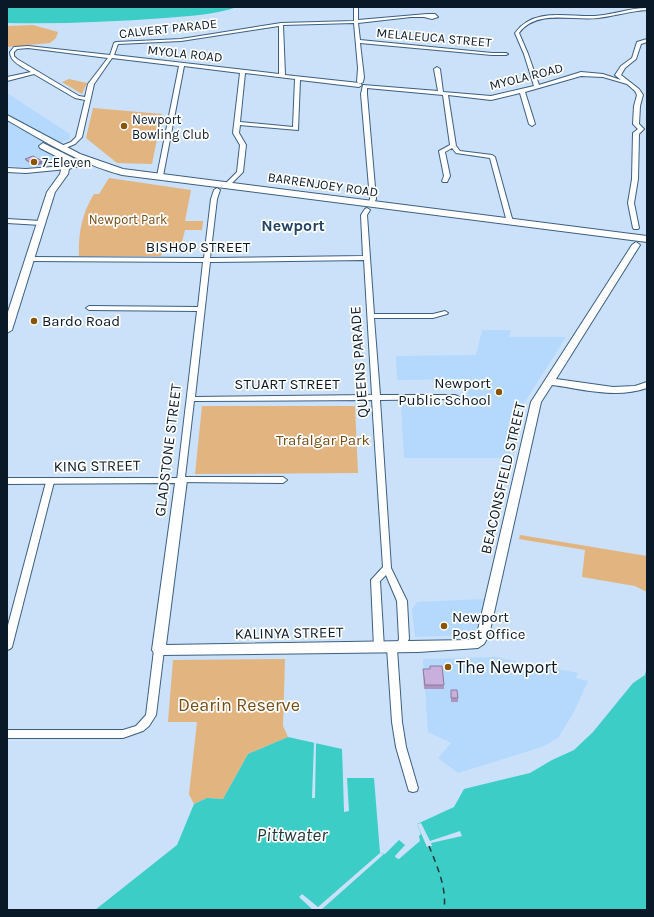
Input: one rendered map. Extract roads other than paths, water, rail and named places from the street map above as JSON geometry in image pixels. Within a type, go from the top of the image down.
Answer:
[{"type":"main road","name":"BARRENJOEY ROAD","points":[[7,117],[60,151],[77,164],[114,176],[226,185],[369,207],[640,240]]},
{"type":"main road","name":"BARRENJOEY ROAD","points":[[7,124],[45,147],[100,166],[157,179],[217,190],[510,222],[640,240],[647,245]]},
{"type":"main road","points":[[77,164],[86,160]]},
{"type":"main road","points":[[217,190],[226,185]]},
{"type":"street","name":"QUEENS PARADE","points":[[356,7],[356,22],[373,199],[364,215],[387,568],[402,601],[404,638],[390,648]]},
{"type":"street","points":[[537,87],[517,33],[525,24],[539,18],[550,16],[594,17],[647,9]]},
{"type":"street","name":"CALVERT PARADE","points":[[110,56],[112,54],[114,44],[118,43],[181,40],[281,24],[356,22],[411,16],[426,16]]},
{"type":"street","points":[[281,24],[282,75]]},
{"type":"street","points":[[644,129],[636,124],[637,106],[640,95],[637,90],[618,75],[619,72],[634,59],[639,43],[647,40]]},
{"type":"street","name":"MELALEUCA STREET","points":[[359,41],[481,53],[506,54]]},
{"type":"street","name":"MYOLA ROAD","points":[[35,72],[13,58],[12,53],[14,49],[25,47],[491,98],[522,92],[587,73],[627,83]]},
{"type":"street","points":[[60,151],[73,143],[79,137],[91,84],[110,56]]},
{"type":"street","points":[[157,179],[182,64]]},
{"type":"street","points":[[437,69],[453,146],[458,152],[492,158],[510,222]]},
{"type":"street","points":[[226,185],[240,172],[244,146],[236,136],[243,71]]},
{"type":"street","points":[[7,79],[35,72],[77,97],[87,99]]},
{"type":"street","points":[[237,123],[296,129],[298,77]]},
{"type":"street","points":[[522,92],[532,124]]},
{"type":"street","points":[[636,228],[631,203],[635,179],[636,133],[644,129]]},
{"type":"street","points":[[445,181],[447,176],[442,151],[453,146]]},
{"type":"street","points":[[7,170],[26,171],[65,168],[77,164]]},
{"type":"street","points":[[7,330],[51,192],[64,174],[65,168]]},
{"type":"street","name":"GLADSTONE STREET","points":[[7,734],[123,734],[137,731],[146,724],[151,715],[181,480],[200,309],[214,199],[217,190]]},
{"type":"street","points":[[7,221],[41,224]]},
{"type":"street","name":"BEACONSFIELD STREET","points":[[418,647],[468,646],[479,641],[482,635],[536,402],[640,240]]},
{"type":"street","name":"BISHOP STREET","points":[[30,260],[367,258]]},
{"type":"street","points":[[89,308],[200,309]]},
{"type":"street","points":[[370,316],[433,316],[445,313]]},
{"type":"street","points":[[549,381],[623,391],[637,390],[647,385]]},
{"type":"street","name":"STUART STREET","points":[[190,399],[455,397]]},
{"type":"street","name":"KING STREET","points":[[7,481],[283,480]]},
{"type":"street","points":[[7,647],[50,482]]},
{"type":"street","name":"QUEENS PARADE","points":[[387,568],[375,580],[390,648],[397,722],[401,747],[413,788]]},
{"type":"street","name":"KALINYA STREET","points":[[159,650],[418,647]]},
{"type":"water","points":[[7,7],[237,7],[192,16],[125,21],[7,23]]},
{"type":"water","name":"Pittwater","points":[[647,666],[647,910],[95,910],[177,845],[194,804],[207,798],[223,799],[248,754],[288,737],[342,749],[343,778],[374,778],[380,853],[385,854],[399,840],[405,845],[395,856],[399,859],[420,841],[419,836],[421,834],[417,824],[454,807],[464,789],[530,773],[552,760],[574,750],[593,732],[633,683],[645,675]]},
{"type":"place","name":"Newport Bowling Club","points":[[124,126]]},
{"type":"place","name":"7-Eleven","points":[[34,162]]},
{"type":"place","name":"Bardo Road","points":[[34,321]]},
{"type":"place","name":"Newport Public School","points":[[499,392]]},
{"type":"place","name":"Newport Post Office","points":[[444,626]]},
{"type":"place","name":"The Newport","points":[[448,667]]},
{"type":"district","name":"Newport","points":[[293,225]]},
{"type":"park label","name":"Newport Park","points":[[128,219]]},
{"type":"park label","name":"Trafalgar Park","points":[[323,440]]},
{"type":"park label","name":"Dearin Reserve","points":[[239,705]]}]
